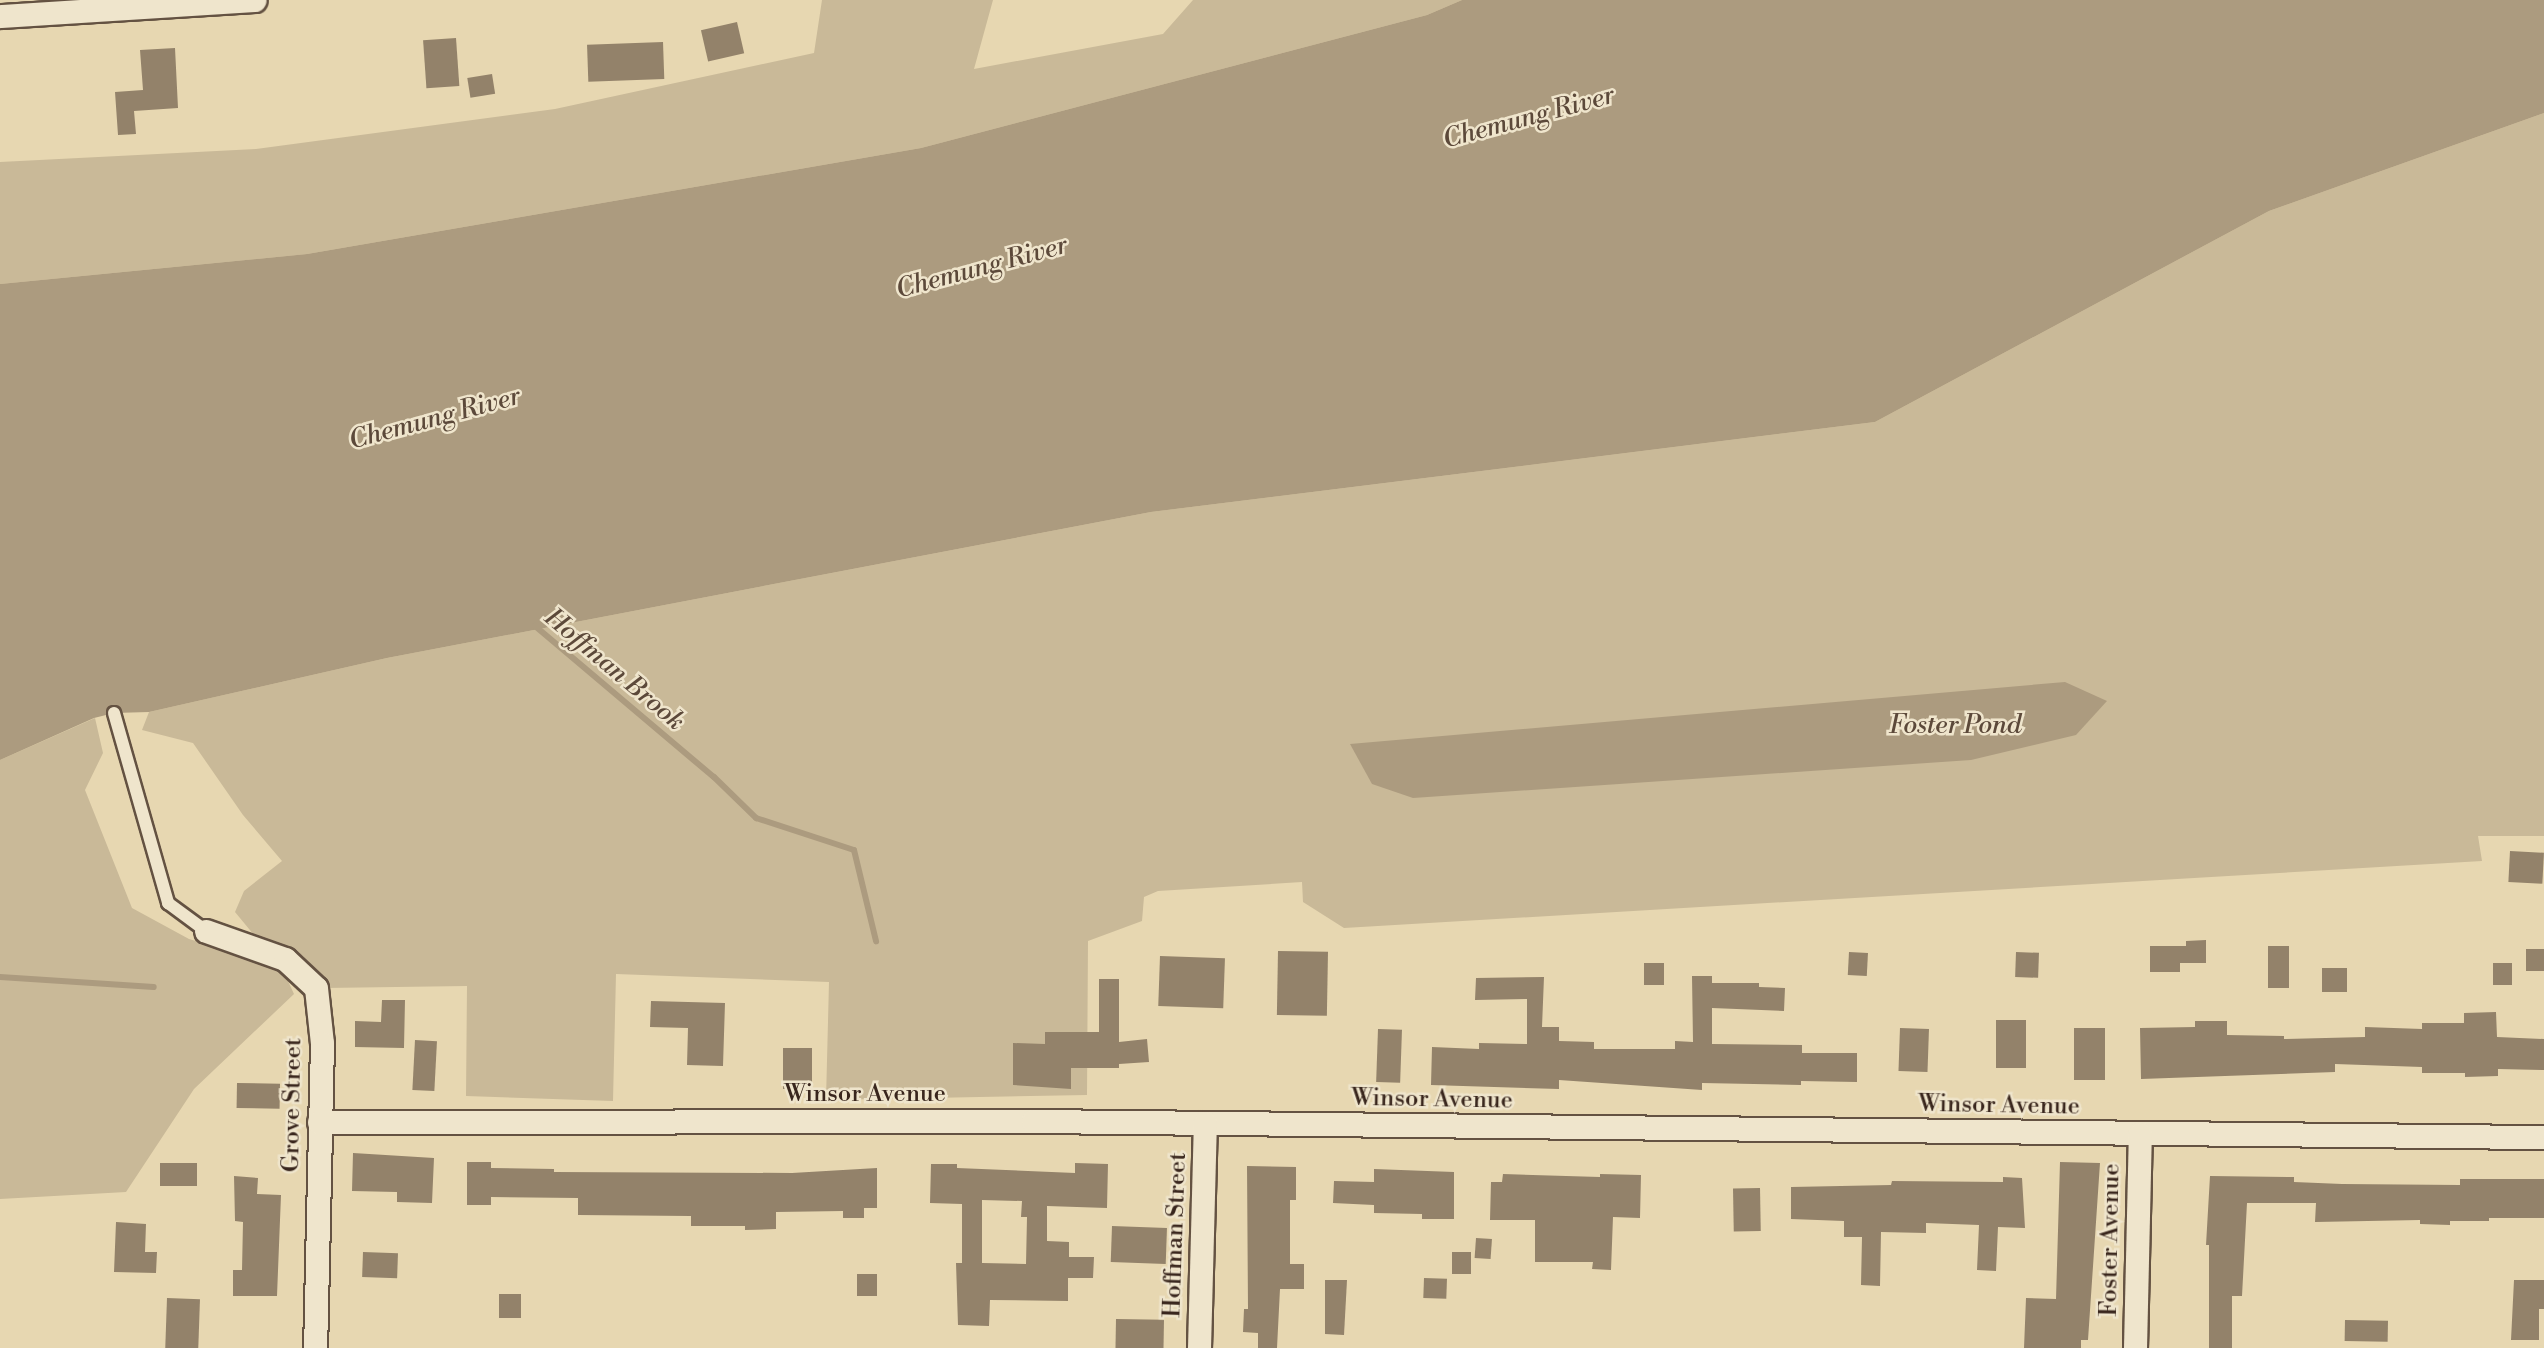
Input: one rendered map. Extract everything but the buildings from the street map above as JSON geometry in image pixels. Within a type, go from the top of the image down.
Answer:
[{"type":"street","points":[[0,16],[154,3],[254,0]]},
{"type":"street","name":"Grove Street","points":[[206,931],[285,959],[316,988],[322,1043],[315,1348]]},
{"type":"street","name":"Winsor Avenue","points":[[319,1122],[1205,1124],[2544,1138]]},
{"type":"street","name":"Hoffman Street","points":[[1199,1348],[1205,1124]]},
{"type":"street","name":"Foster Avenue","points":[[2135,1348],[2140,1133]]},
{"type":"lane","points":[[114,713],[168,902],[206,931]]},
{"type":"shaded area","points":[[822,0],[993,0],[974,69],[1163,34],[1193,0],[1462,0],[1427,15],[921,148],[307,254],[0,284],[0,162],[256,149],[555,109],[814,53]]},
{"type":"shaded area","points":[[2544,113],[2544,836],[2478,836],[2482,861],[1344,928],[1303,902],[1302,882],[1158,891],[1144,897],[1142,921],[1088,941],[1087,1095],[826,1100],[829,982],[616,974],[613,1101],[466,1096],[467,986],[325,988],[303,956],[254,935],[235,912],[244,891],[282,861],[243,815],[193,743],[142,730],[149,712],[387,658],[1151,512],[1875,422],[2269,211]]},
{"type":"shaded area","points":[[95,718],[103,753],[85,790],[132,908],[189,939],[281,966],[294,994],[194,1089],[126,1192],[0,1199],[0,760]]},
{"type":"water","name":"Chemung River","points":[[1462,0],[2544,0],[2544,113],[2269,211],[1875,422],[1151,512],[387,658],[149,712],[114,713],[94,718],[0,760],[0,284],[307,254],[921,148],[1427,15]]},
{"type":"water","name":"Foster Pond","points":[[2065,682],[2107,701],[2076,735],[1971,760],[1413,798],[1372,784],[1350,744]]},
{"type":"waterway","name":"Hoffman Brook","points":[[535,626],[714,777],[756,818],[854,850],[876,941]]},
{"type":"waterway","points":[[0,977],[154,987]]}]
